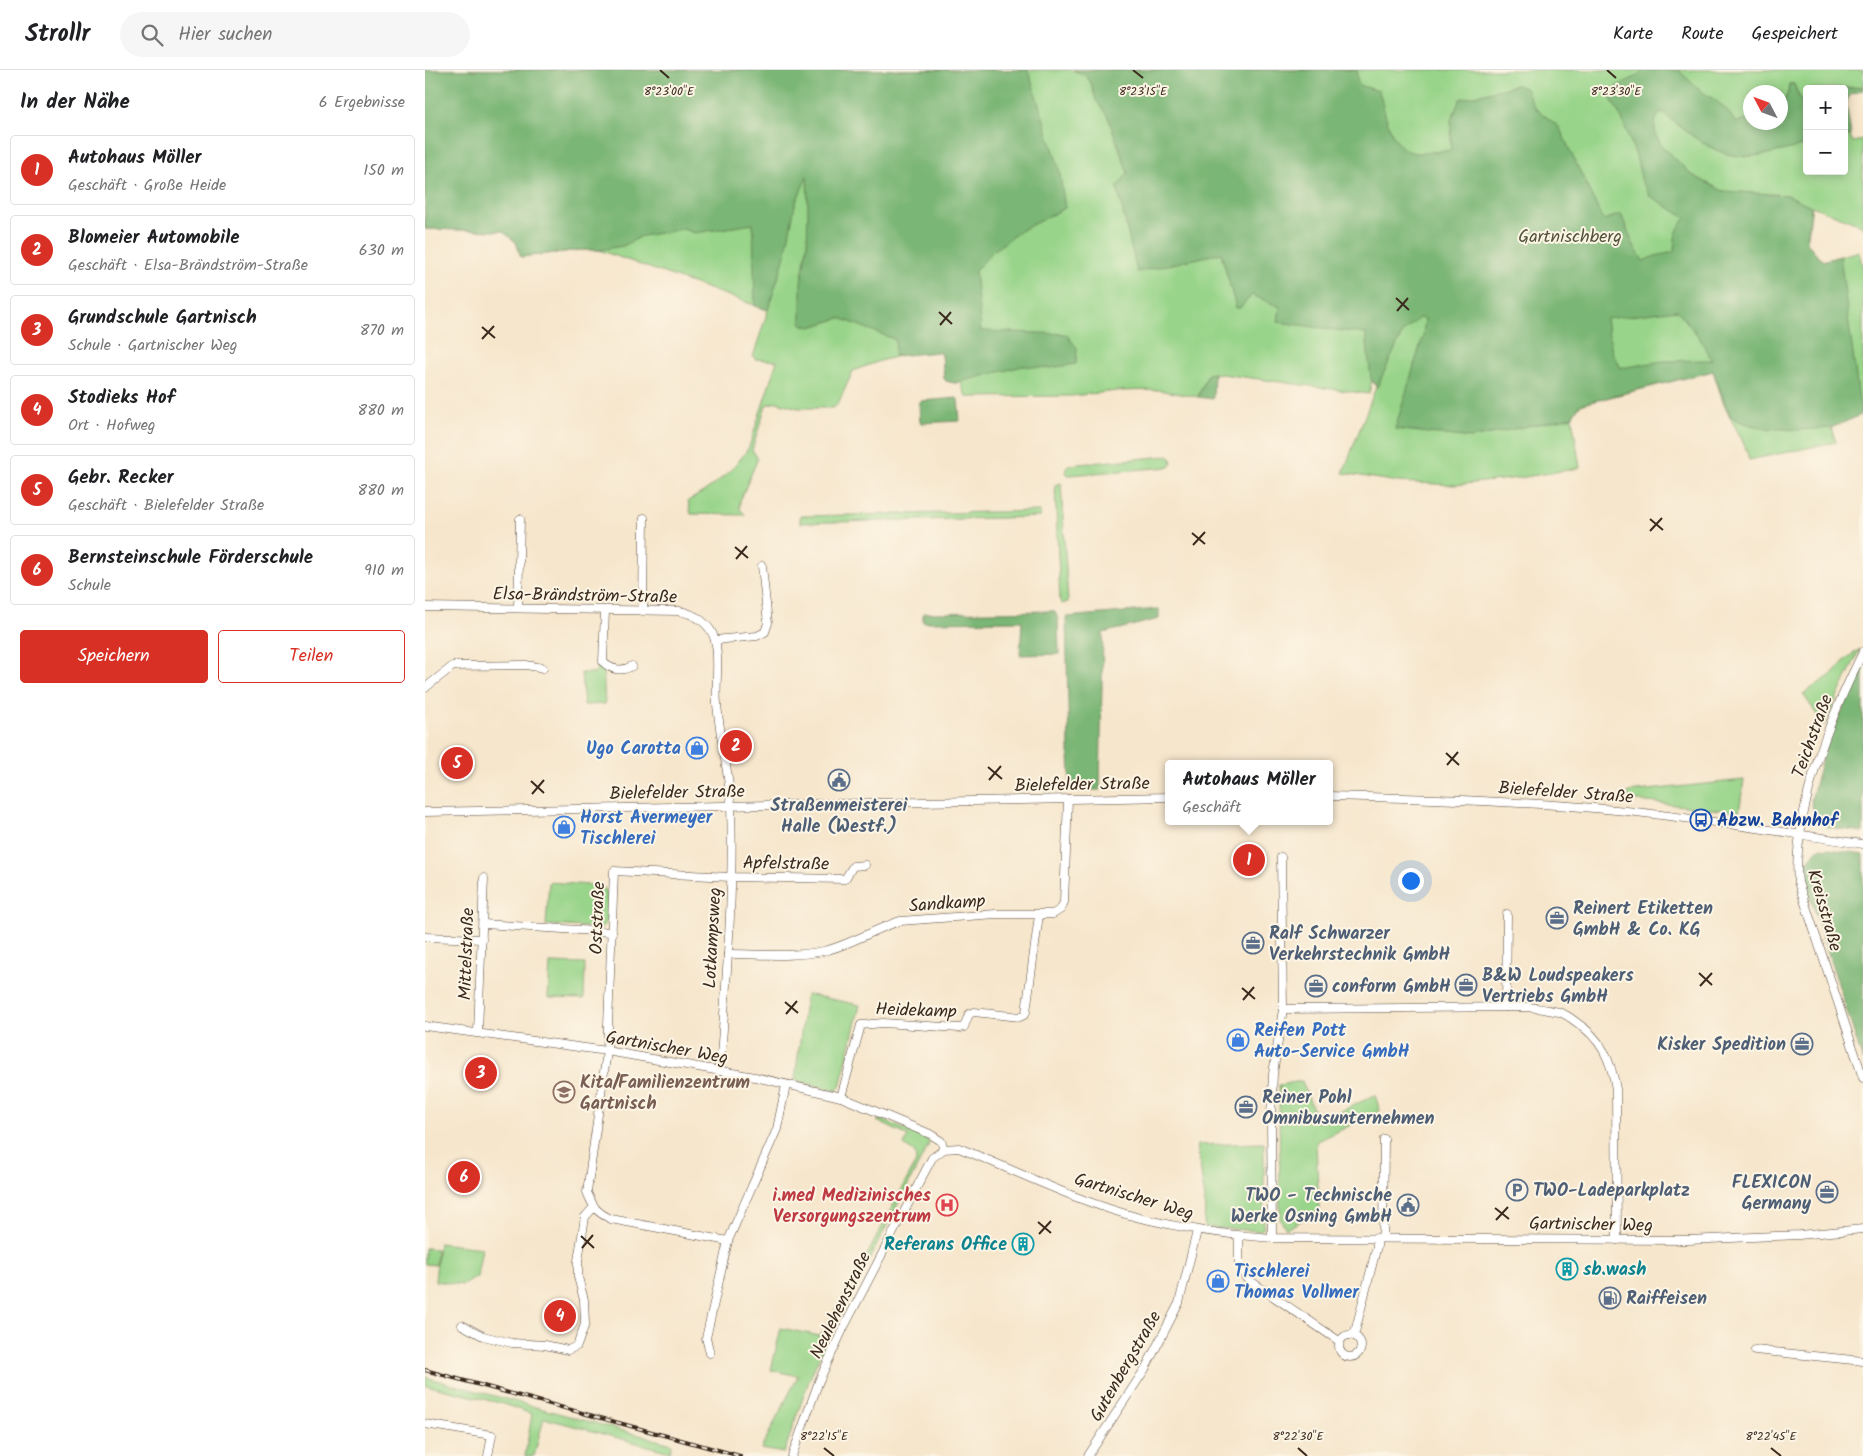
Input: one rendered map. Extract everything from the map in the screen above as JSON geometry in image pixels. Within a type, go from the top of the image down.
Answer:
[{"type":"street","points":[[643,611],[644,518]]},
{"type":"street","points":[[518,608],[520,519]]},
{"type":"street","points":[[731,806],[717,703],[715,640],[757,636],[765,632],[768,623],[762,566]]},
{"type":"street","name":"Elsa-Brändström-Straße","points":[[425,608],[679,611],[697,617],[705,624],[715,640]]},
{"type":"street","points":[[605,611],[603,662],[613,670],[627,669],[632,666]]},
{"type":"street","name":"Teichstraße","points":[[1800,834],[1804,806],[1823,741],[1863,652]]},
{"type":"street","points":[[425,688],[453,666],[526,665],[543,668]]},
{"type":"street","name":"Bielefelder Straße","points":[[1333,796],[1462,799],[1574,806],[1701,820],[1863,844]]},
{"type":"street","name":"Bielefelder Straße","points":[[425,812],[1165,797]]},
{"type":"street","name":"Sandkamp","points":[[728,954],[795,954],[817,952],[858,939],[900,921],[996,914],[1053,914],[1061,909],[1064,902],[1068,799]]},
{"type":"street","name":"Lotkampsweg","points":[[720,1071],[728,954],[731,806]]},
{"type":"street","name":"Kreisstraße","points":[[1800,834],[1796,869],[1798,882],[1863,1078]]},
{"type":"street","points":[[1272,1238],[1271,1116],[1273,1074],[1283,1009],[1281,857]]},
{"type":"street","name":"Apfelstraße","points":[[730,878],[845,879],[853,866],[865,865]]},
{"type":"street","name":"Oststraße","points":[[593,1207],[587,1192],[607,1051],[614,871],[730,878]]},
{"type":"street","name":"Mittelstraße","points":[[477,1032],[484,878]]},
{"type":"street","points":[[1507,914],[1507,1007]]},
{"type":"street","name":"Heidekamp","points":[[841,1097],[861,1025],[883,1023],[959,1028],[964,1027],[969,1014],[974,1012],[1024,1016],[1039,915]]},
{"type":"street","points":[[483,924],[612,932]]},
{"type":"street","points":[[425,937],[482,939]]},
{"type":"street","points":[[1283,1009],[1528,1007],[1565,1014],[1584,1026],[1597,1039],[1607,1054],[1613,1071],[1616,1089],[1617,1240]]},
{"type":"street","name":"Gartnischer Weg","points":[[425,1026],[607,1051],[720,1071],[841,1097],[930,1134],[941,1141],[944,1149],[959,1148],[1114,1210],[1197,1231],[1272,1238],[1688,1240],[1799,1235],[1863,1229]]},
{"type":"street","points":[[710,1353],[706,1338],[728,1241],[777,1129],[787,1085]]},
{"type":"street","points":[[1353,1336],[1380,1238],[1384,1139]]},
{"type":"street","name":"Neulehenstraße","points":[[792,1456],[819,1381],[843,1328],[932,1158],[944,1149]]},
{"type":"street","points":[[462,1325],[483,1336],[512,1343],[545,1345],[568,1350],[577,1346],[585,1324],[584,1300],[577,1277],[578,1261],[585,1217],[593,1207],[611,1219],[728,1241]]},
{"type":"street","name":"Gutenbergstraße","points":[[1089,1456],[1145,1369],[1179,1302],[1197,1231]]},
{"type":"street","points":[[1239,1236],[1239,1263],[1246,1278],[1339,1341]]},
{"type":"street","points":[[1347,1335],[1353,1336],[1360,1341],[1360,1352],[1354,1357],[1347,1358],[1341,1354],[1338,1348],[1339,1341],[1347,1335]]},
{"type":"street","points":[[1755,1350],[1863,1361]]},
{"type":"street","points":[[425,1424],[492,1435],[488,1456]]},
{"type":"green space","name":"Gartnischberg","points":[[425,70],[1863,70],[1863,87],[1803,85],[1803,102],[1794,84],[1789,84],[1788,93],[1788,85],[1743,85],[1743,130],[1788,130],[1788,120],[1803,114],[1803,175],[1848,175],[1848,131],[1853,142],[1863,140],[1863,226],[1812,206],[1807,243],[1823,261],[1859,251],[1863,270],[1863,413],[1831,428],[1836,442],[1749,460],[1724,405],[1713,371],[1579,406],[1572,417],[1580,468],[1519,478],[1455,485],[1398,482],[1343,473],[1376,387],[1372,380],[1369,394],[1214,373],[1208,374],[1198,397],[1158,390],[1117,391],[1071,396],[966,397],[961,382],[946,381],[944,378],[942,354],[935,352],[923,353],[887,359],[853,371],[838,404],[833,408],[798,408],[777,402],[766,405],[752,450],[758,458],[740,501],[740,509],[745,515],[691,514],[688,501],[722,478],[737,464],[749,447],[777,361],[755,359],[753,357],[768,310],[599,250],[580,250],[521,257],[516,242],[502,231],[425,229]]},
{"type":"green space","points":[[425,70],[1028,70],[1059,168],[1065,208],[1020,231],[993,251],[975,271],[981,331],[1066,334],[1077,348],[1076,364],[1050,368],[1023,366],[955,383],[946,381],[944,378],[942,354],[939,352],[894,356],[896,340],[840,318],[811,327],[801,324],[801,283],[807,246],[807,176],[795,205],[785,256],[768,310],[755,306],[753,224],[695,233],[683,229],[642,236],[623,246],[521,257],[516,242],[502,231],[425,229]]},
{"type":"green space","points":[[1073,70],[1357,70],[1359,85],[1379,91],[1386,119],[1394,138],[1407,151],[1416,153],[1451,150],[1451,120],[1460,99],[1517,85],[1526,89],[1535,108],[1559,127],[1603,220],[1621,214],[1633,244],[1643,261],[1674,252],[1676,234],[1686,218],[1650,196],[1642,182],[1636,156],[1622,119],[1610,97],[1615,88],[1640,74],[1643,70],[1678,70],[1696,87],[1727,110],[1735,122],[1743,121],[1743,130],[1788,130],[1789,84],[1794,84],[1803,102],[1803,146],[1757,156],[1727,154],[1692,136],[1660,111],[1655,122],[1655,134],[1662,146],[1692,175],[1723,191],[1788,195],[1811,206],[1807,243],[1823,261],[1840,256],[1861,415],[1831,428],[1800,430],[1762,428],[1741,422],[1730,416],[1713,371],[1586,403],[1579,406],[1572,417],[1471,438],[1395,429],[1423,336],[1425,319],[1419,318],[1403,332],[1377,387],[1371,379],[1366,334],[1278,322],[1280,307],[1252,295],[1240,308],[1236,308],[1221,253],[1137,272],[1117,187],[1128,173],[1108,117],[1096,100],[1091,83],[1086,76]],"holes":[[[1677,310],[1699,337],[1712,360],[1663,361],[1621,368],[1612,352],[1606,319]]]},
{"type":"green space","points":[[1863,87],[1863,90],[1851,94],[1848,99],[1848,88]]},
{"type":"green space","points":[[1848,115],[1851,135],[1848,135]]},
{"type":"green space","points":[[1214,373],[1213,399],[1198,397],[1208,374]]},
{"type":"green space","points":[[957,398],[959,421],[920,422],[919,403],[921,401]]},
{"type":"green space","points":[[1168,456],[1171,458],[1172,464],[1170,467],[1069,475],[1066,473],[1068,465]]},
{"type":"green space","points":[[1061,483],[1068,602],[1062,604],[1060,602],[1055,485]]},
{"type":"green space","points":[[1040,511],[1040,517],[800,523],[800,516]]},
{"type":"green space","points":[[1159,609],[1159,619],[1103,633],[1100,790],[1070,790],[1066,617]]},
{"type":"green space","points":[[1054,611],[1058,618],[1059,654],[1020,655],[1022,621],[923,622],[923,613]]},
{"type":"green space","points":[[1860,649],[1824,725],[1803,694],[1834,673],[1846,659]]},
{"type":"green space","points":[[1863,664],[1863,832],[1827,827],[1815,819],[1811,800],[1824,751]]},
{"type":"green space","points":[[600,665],[603,668],[605,704],[584,705],[581,673],[594,673]]},
{"type":"green space","points":[[1744,780],[1739,812],[1629,800],[1628,792]]},
{"type":"green space","points":[[1822,848],[1863,854],[1863,1061],[1806,884],[1803,867],[1816,851]]},
{"type":"green space","points":[[549,882],[601,886],[607,892],[608,897],[608,921],[601,928],[546,925]]},
{"type":"green space","points":[[550,963],[585,964],[584,999],[548,998]]},
{"type":"green space","points":[[806,994],[860,1005],[840,1087],[836,1091],[795,1080]]},
{"type":"green space","points":[[1302,1081],[1318,1122],[1375,1095],[1380,1111],[1316,1142],[1319,1211],[1286,1229],[1280,1219],[1279,1085]]},
{"type":"green space","points":[[881,1119],[927,1139],[928,1146],[819,1357],[784,1453],[761,1449],[798,1376],[771,1370],[781,1328],[820,1336],[864,1261],[916,1162],[915,1153],[904,1145],[908,1136],[877,1121]]},
{"type":"green space","points":[[1264,1143],[1264,1228],[1260,1231],[1204,1227],[1205,1200],[1197,1145]]},
{"type":"green space","points":[[439,1243],[482,1248],[477,1277],[463,1285],[435,1281]]},
{"type":"green space","points":[[425,1248],[437,1249],[436,1265],[425,1264]]},
{"type":"green space","points":[[425,1377],[672,1444],[670,1452],[544,1418],[534,1456],[525,1456],[532,1414],[500,1403],[425,1385]]},
{"type":"railway","points":[[425,1370],[740,1456]]},
{"type":"place","name":"Blomeier Automobile","points":[[736,746]]},
{"type":"place","name":"Ugo Carotta","points":[[697,748]]},
{"type":"place","name":"Gebr. Recker","points":[[457,763]]},
{"type":"place","name":"Straßenmeisterei Halle (Westf.)","points":[[839,780]]},
{"type":"place","name":"Abzw. Bahnhof","points":[[1701,820]]},
{"type":"place","name":"Horst Avermeyer Tischlerei","points":[[564,827]]},
{"type":"place","name":"Autohaus Möller","points":[[1249,860]]},
{"type":"place","name":"Reinert Etiketten GmbH & Co. KG","points":[[1557,918]]},
{"type":"place","name":"Ralf Schwarzer Verkehrstechnik GmbH","points":[[1253,943]]},
{"type":"place","name":"B&W Loudspeakers Vertriebs GmbH","points":[[1466,985]]},
{"type":"place","name":"conform GmbH","points":[[1316,986]]},
{"type":"place","name":"Reifen Pott Auto-Service GmbH","points":[[1238,1040]]},
{"type":"place","name":"Kisker Spedition","points":[[1802,1044]]},
{"type":"place","name":"Grundschule Gartnisch","points":[[481,1073]]},
{"type":"place","name":"Kita/Familienzentrum Gartnisch","points":[[564,1092]]},
{"type":"place","name":"Reiner Pohl Omnibusunternehmen","points":[[1246,1107]]},
{"type":"place","name":"Bernsteinschule Förderschule","points":[[464,1177]]},
{"type":"place","name":"TWO-Ladeparkplatz","points":[[1517,1190]]},
{"type":"place","name":"FLEXICON Germany","points":[[1827,1192]]},
{"type":"place","name":"i.med Medizinisches Versorgungszentrum","points":[[947,1205]]},
{"type":"place","name":"TWO - Technische Werke Osning GmbH","points":[[1408,1205]]},
{"type":"place","name":"Referans Office","points":[[1023,1244]]},
{"type":"place","name":"sb.wash","points":[[1567,1269]]},
{"type":"place","name":"Tischlerei Thomas Vollmer","points":[[1218,1281]]},
{"type":"place","name":"Raiffeisen","points":[[1610,1298]]},
{"type":"place","name":"Stodieks Hof","points":[[560,1316]]}]
